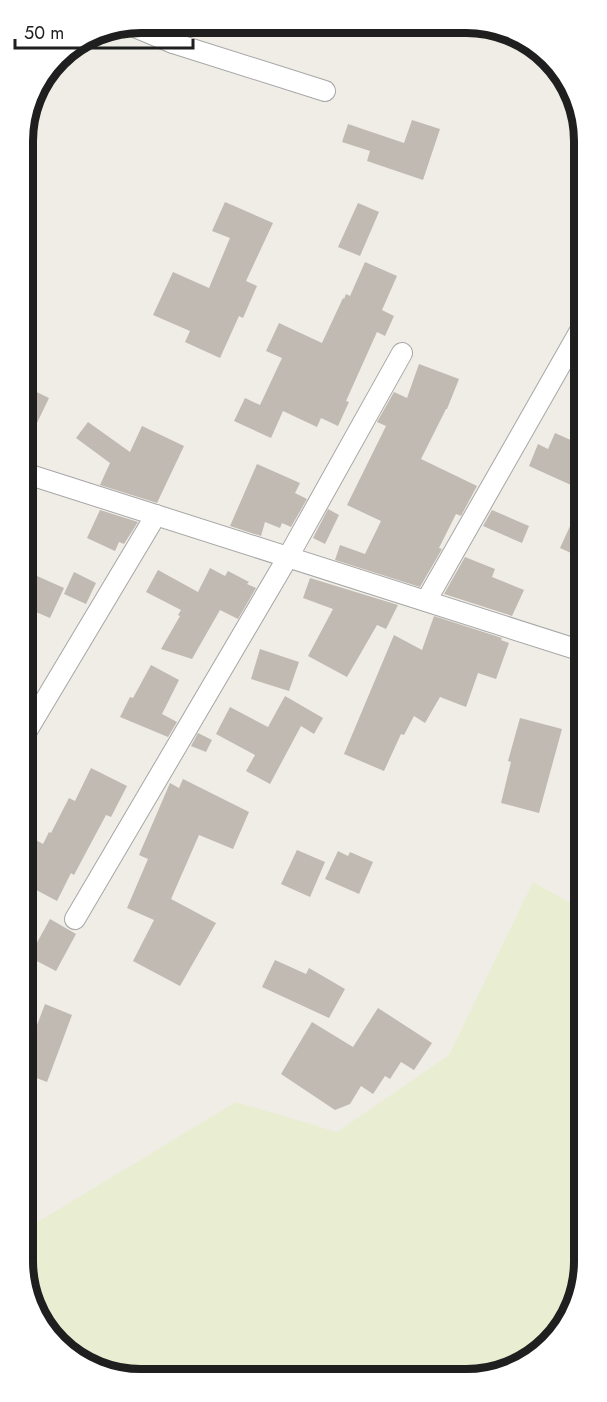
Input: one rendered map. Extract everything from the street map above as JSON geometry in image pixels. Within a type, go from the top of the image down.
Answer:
[{"type":"street","points":[[149,33],[172,43],[325,91]]},
{"type":"street","points":[[172,43],[178,33]]},
{"type":"street","points":[[426,601],[574,341]]},
{"type":"street","points":[[75,919],[288,557],[402,353]]},
{"type":"street","points":[[33,477],[574,648]]},
{"type":"street","points":[[33,721],[156,515]]},
{"type":"green space","points":[[533,882],[574,905],[574,1268],[563,1309],[556,1321],[532,1347],[507,1361],[466,1369],[134,1369],[106,1363],[87,1355],[75,1347],[55,1327],[47,1315],[37,1289],[33,1261],[33,1225],[236,1102],[337,1132],[449,1055]]},
{"type":"building","points":[[412,120],[440,129],[423,180],[367,161],[370,151],[342,142],[348,124],[404,143]]},
{"type":"building","points":[[225,202],[273,223],[246,281],[257,286],[243,318],[239,316],[220,358],[185,342],[190,331],[153,315],[173,272],[209,288],[230,238],[212,231]]},
{"type":"building","points":[[358,203],[379,212],[360,256],[338,247]]},
{"type":"building","points":[[365,262],[397,276],[382,310],[394,316],[385,336],[377,332],[346,401],[349,402],[338,426],[321,418],[317,427],[283,411],[271,438],[234,421],[245,398],[260,405],[282,358],[266,351],[279,323],[322,343],[343,298],[346,294],[350,296]]},
{"type":"building","points":[[419,364],[459,379],[447,409],[421,459],[477,486],[461,516],[456,514],[439,548],[442,549],[420,587],[335,560],[340,545],[365,554],[381,521],[347,505],[386,426],[377,422],[394,392],[407,398]]},
{"type":"building","points":[[33,390],[49,398],[33,431]]},
{"type":"building","points":[[88,422],[130,452],[142,426],[184,446],[157,503],[100,485],[110,463],[76,438]]},
{"type":"building","points":[[555,433],[574,441],[574,486],[529,466],[538,444],[548,449]]},
{"type":"building","points":[[257,464],[300,483],[295,493],[307,499],[291,527],[282,523],[280,528],[265,522],[261,536],[230,526]]},
{"type":"building","points":[[328,509],[339,515],[325,544],[313,538]]},
{"type":"building","points":[[100,510],[138,522],[124,544],[119,542],[115,551],[87,538]]},
{"type":"building","points":[[492,510],[529,526],[522,543],[483,526]]},
{"type":"building","points":[[574,517],[574,554],[560,548]]},
{"type":"building","points":[[465,557],[495,569],[492,577],[524,590],[512,616],[444,594]]},
{"type":"building","points":[[210,568],[225,576],[228,571],[256,588],[238,619],[220,610],[192,659],[161,649],[180,616],[178,615],[181,610],[146,592],[158,570],[198,592]]},
{"type":"building","points":[[74,572],[96,583],[86,604],[64,594]]},
{"type":"building","points":[[37,576],[64,588],[50,618],[33,611],[33,586]]},
{"type":"building","points":[[310,578],[398,605],[386,629],[377,625],[347,677],[308,656],[333,609],[303,598]]},
{"type":"building","points":[[434,616],[502,638],[501,640],[509,643],[496,679],[478,673],[466,707],[440,697],[425,723],[414,716],[404,735],[401,734],[384,771],[344,754],[394,635],[422,650]]},
{"type":"building","points":[[260,649],[299,662],[289,691],[251,679]]},
{"type":"building","points":[[151,665],[179,680],[162,714],[177,722],[168,737],[120,717]]},
{"type":"building","points":[[285,696],[323,718],[314,734],[301,726],[270,784],[246,771],[255,755],[216,734],[230,707],[268,727]]},
{"type":"building","points":[[520,718],[562,729],[539,813],[501,803],[511,762],[508,761]]},
{"type":"building","points":[[198,733],[212,740],[206,752],[191,746]]},
{"type":"building","points":[[91,768],[127,786],[111,817],[106,815],[74,875],[71,873],[57,901],[33,888],[33,838],[43,844],[69,798],[75,801]]},
{"type":"building","points":[[183,779],[249,812],[233,849],[199,835],[171,899],[216,923],[180,986],[133,961],[154,920],[127,908],[148,859],[139,855],[170,783],[179,788]]},
{"type":"building","points":[[297,850],[325,862],[310,897],[281,884]]},
{"type":"building","points":[[338,851],[348,856],[350,852],[373,862],[359,894],[325,879]]},
{"type":"building","points":[[50,919],[76,934],[56,971],[33,959],[33,950]]},
{"type":"building","points":[[275,960],[306,974],[309,968],[345,989],[329,1018],[262,987]]},
{"type":"building","points":[[45,1004],[72,1015],[47,1082],[33,1077],[33,1036]]},
{"type":"building","points":[[378,1008],[432,1043],[414,1070],[401,1062],[390,1079],[385,1076],[373,1094],[361,1086],[350,1104],[335,1110],[281,1074],[312,1022],[353,1047]]}]
